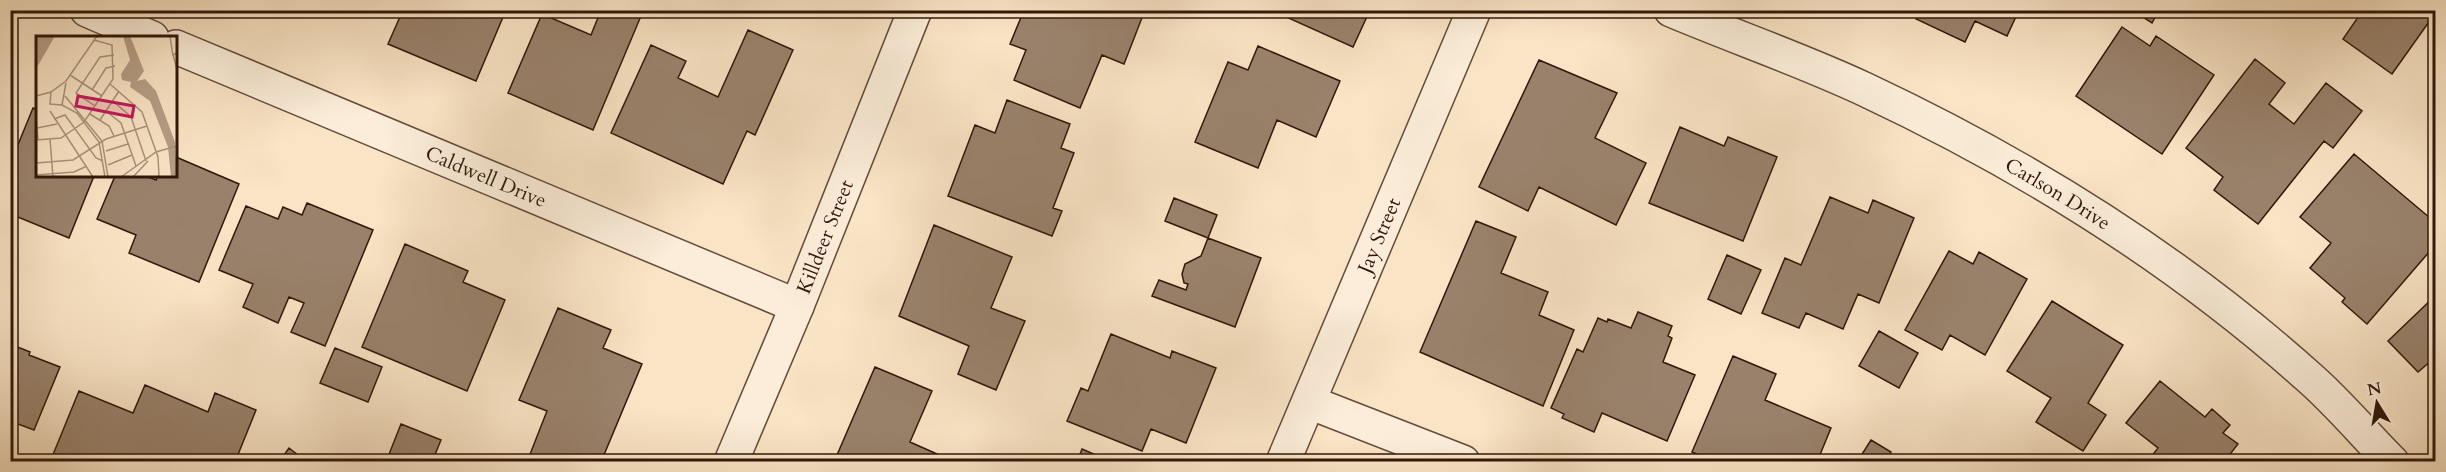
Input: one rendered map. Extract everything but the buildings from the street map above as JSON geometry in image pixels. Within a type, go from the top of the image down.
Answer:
[{"type":"street","points":[[87,10],[147,36]]},
{"type":"street","name":"Killdeer Street","points":[[732,462],[915,10]]},
{"type":"street","name":"Jay Street","points":[[1283,462],[1474,10]]},
{"type":"street","name":"Carlson Drive","points":[[1671,10],[1864,89],[2002,160],[2110,224],[2222,304],[2313,381],[2392,462]]},
{"type":"street","name":"Caldwell Drive","points":[[177,47],[797,306]]},
{"type":"street","points":[[1309,402],[1463,462]]}]
